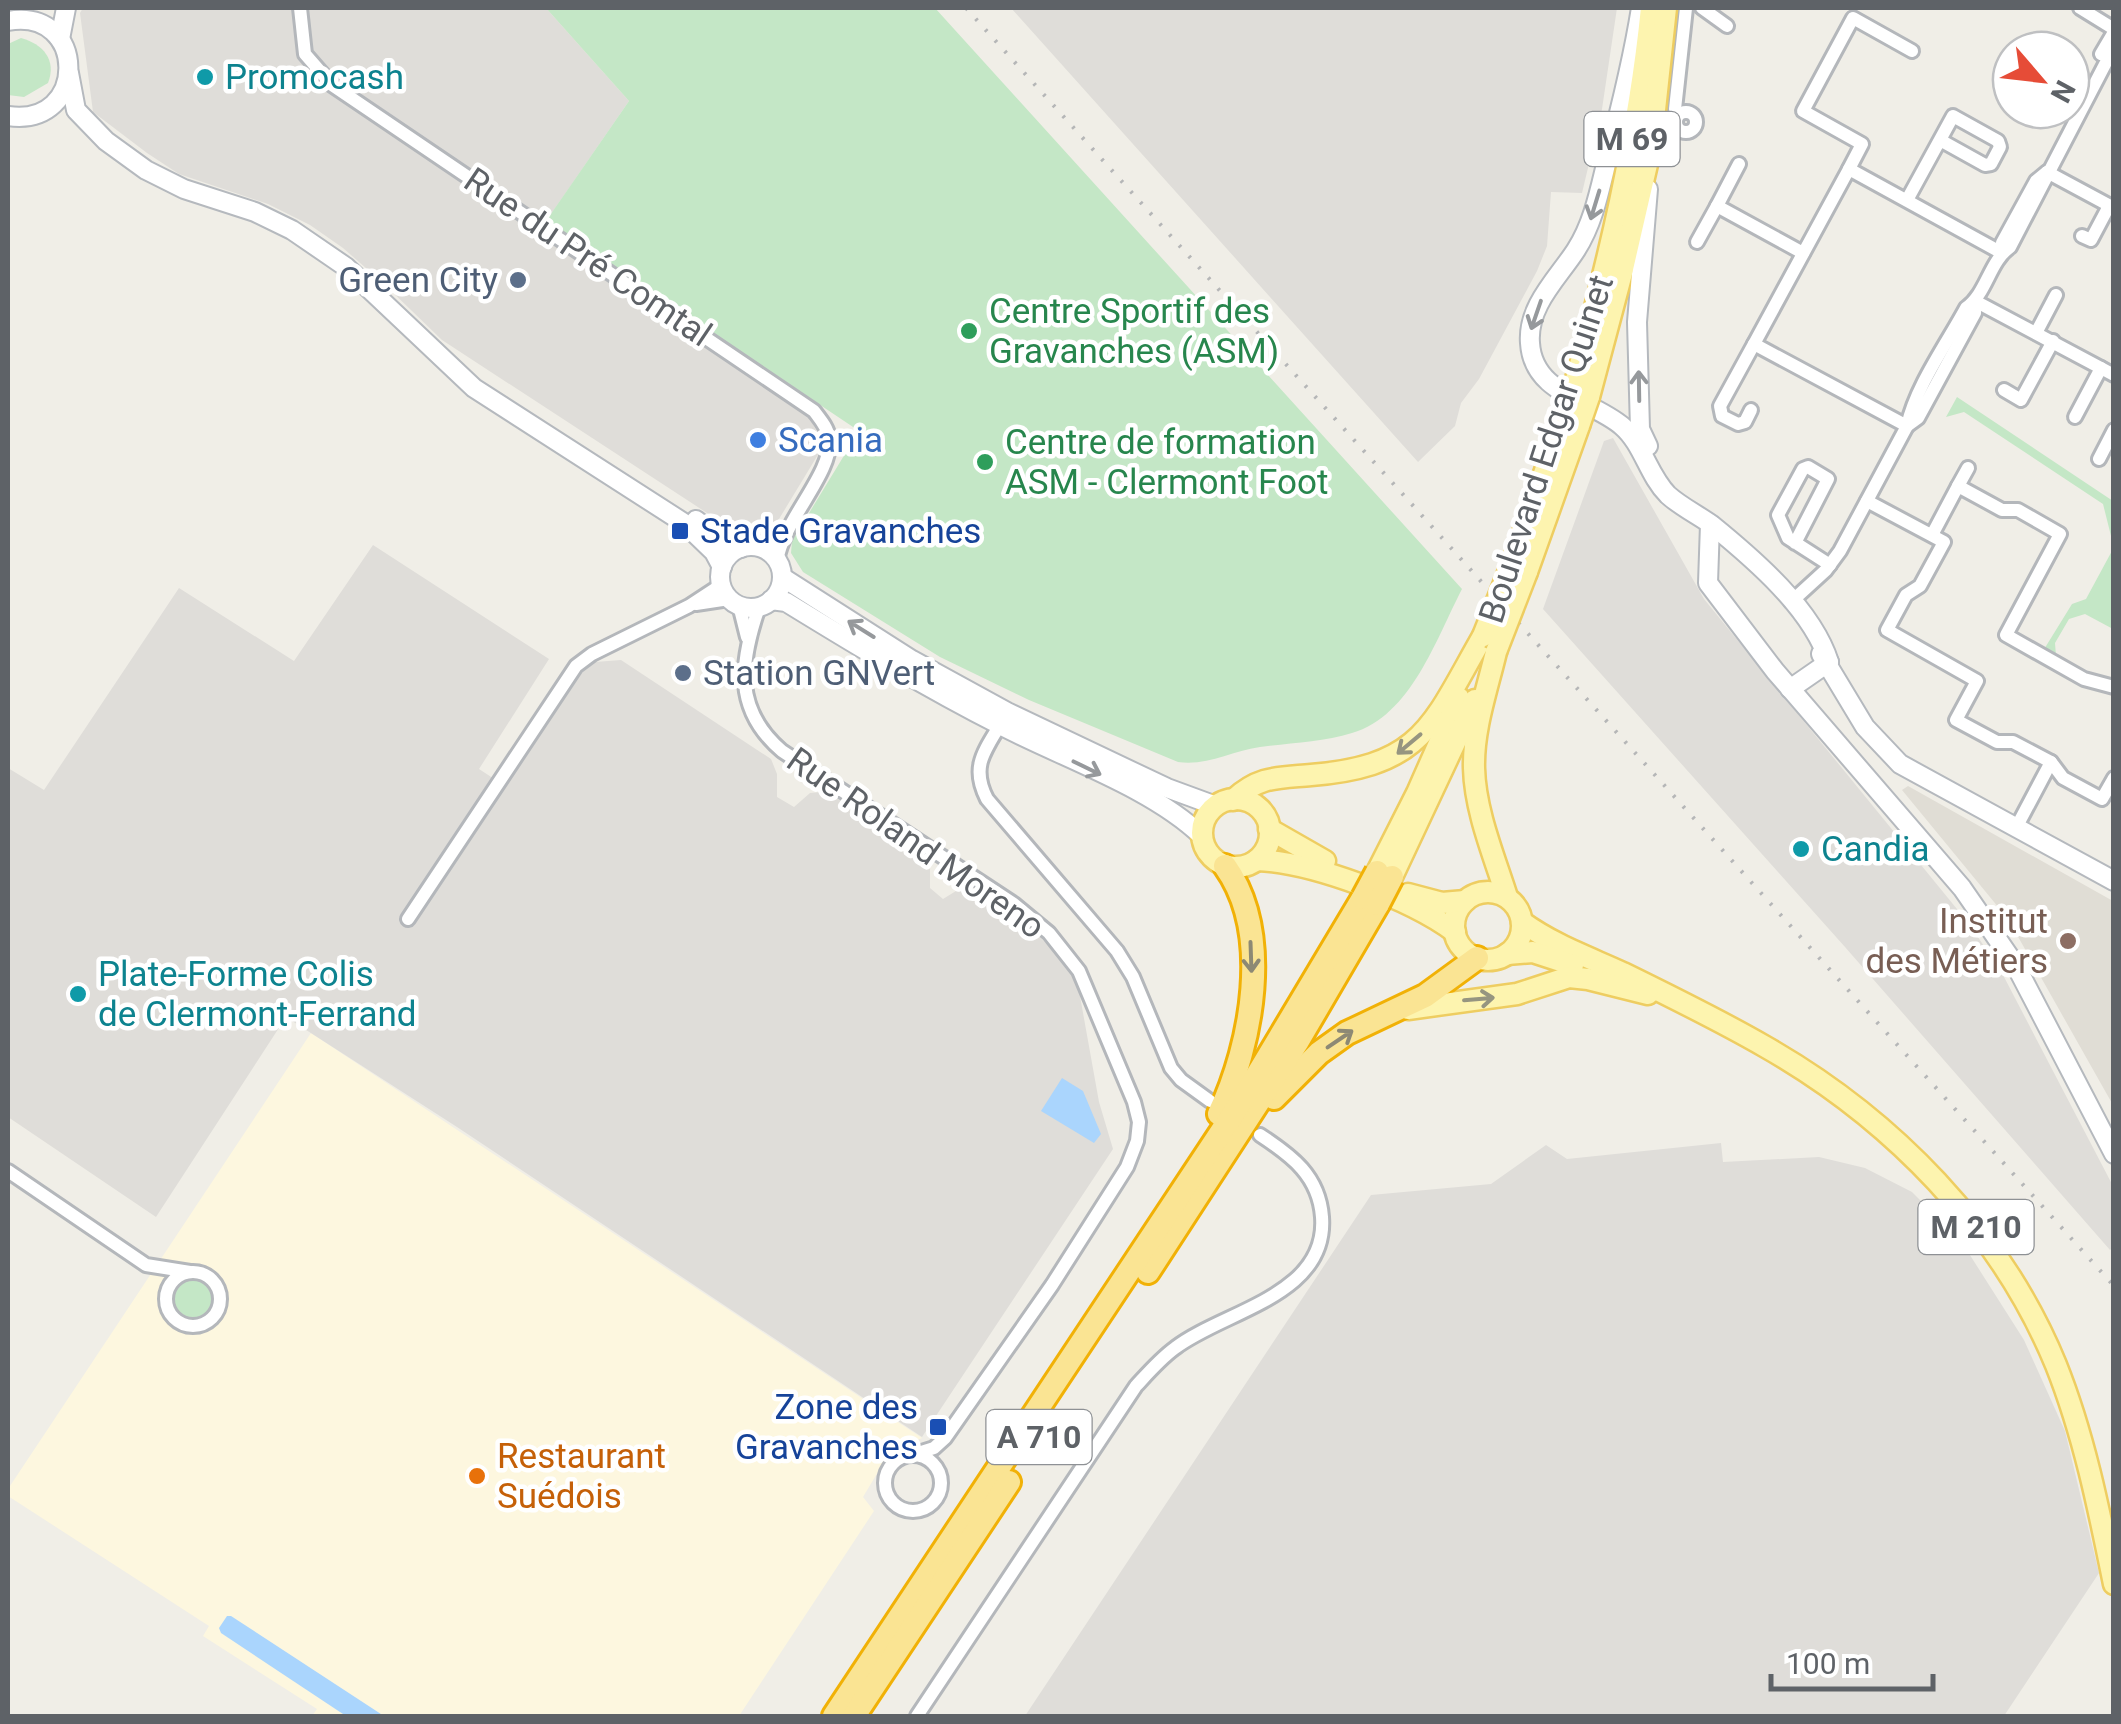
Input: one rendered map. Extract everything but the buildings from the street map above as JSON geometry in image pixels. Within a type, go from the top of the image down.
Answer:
[{"type":"highway","points":[[1145,1248],[1187,1167],[1213,1127],[1242,1058],[1252,991],[1249,923],[1244,899],[1225,866]]},
{"type":"highway","name":"A 710","points":[[854,1716],[1307,1027],[1384,874]]},
{"type":"highway","name":"A 710","points":[[834,1716],[1370,901]]},
{"type":"highway","points":[[1223,1158],[1294,1076],[1320,1053],[1383,1014],[1444,985],[1477,958]]},
{"type":"main road","points":[[16,20],[42,8]]},
{"type":"main road","points":[[60,39],[66,8]]},
{"type":"main road","points":[[1640,8],[1619,116],[1588,228],[1542,299],[1533,320],[1530,344],[1536,366],[1551,385],[1622,426],[1669,496],[1748,555],[1791,602],[1805,633],[1829,662],[1850,706],[1884,749],[2114,881]]},
{"type":"main road","name":"Boulevard Edgar Quinet","points":[[1581,394],[1621,205],[1651,8]]},
{"type":"main road","name":"Boulevard Edgar Quinet","points":[[1490,644],[1622,273],[1651,147],[1666,8]]},
{"type":"main road","points":[[16,20],[50,29],[60,39],[66,49],[76,110],[96,132],[146,170],[184,189],[255,212],[292,230],[346,267],[474,388],[684,523],[714,552],[728,589],[765,604],[786,602],[1000,726],[1160,804],[1202,836],[1209,854],[1225,866],[1247,865],[1257,860],[1286,861],[1312,868],[1433,916],[1455,932],[1462,948],[1477,958],[1487,960],[1507,954],[1519,940],[1522,922],[1506,897],[1485,892],[1465,901],[1442,903],[1422,899],[1317,858],[1269,829]]},
{"type":"main road","points":[[32,116],[58,100],[69,73]]},
{"type":"main road","points":[[8,116],[61,117],[96,132]]},
{"type":"main road","points":[[1651,147],[1638,281],[1640,429],[1657,468],[1685,505]]},
{"type":"main road","points":[[431,349],[684,511],[724,542],[750,547],[912,660],[1007,712],[1167,788],[1224,803],[1253,804],[1269,829],[1269,840],[1257,860]]},
{"type":"main road","points":[[1710,524],[1708,584],[1790,689],[1962,888],[2016,966],[2114,1154]]},
{"type":"main road","points":[[728,589],[732,552],[750,547]]},
{"type":"main road","points":[[765,604],[779,569]]},
{"type":"main road","points":[[1202,836],[1208,814],[1264,779],[1349,772],[1395,756],[1430,726],[1490,644]]},
{"type":"main road","points":[[1490,644],[1474,764],[1487,833],[1506,897]]},
{"type":"main road","name":"M 69","points":[[1384,874],[1490,644]]},
{"type":"main road","points":[[1790,689],[1829,662]]},
{"type":"main road","points":[[2018,824],[2114,872]]},
{"type":"main road","points":[[1455,932],[1458,910],[1465,901]]},
{"type":"main road","name":"M 210","points":[[1522,922],[1560,946],[1624,974],[1766,1047],[1816,1078],[1934,1180],[1994,1251],[2032,1314],[2068,1397],[2114,1584]]},
{"type":"main road","name":"M 210","points":[[1507,954],[1533,952],[1670,998]]},
{"type":"main road","points":[[1383,1014],[1517,994],[1569,977],[1670,998]]},
{"type":"street","name":"Rue du Pré Comtal","points":[[300,8],[306,54],[332,85],[814,411],[825,426],[829,452],[779,544],[779,569]]},
{"type":"street","points":[[1678,115],[1675,109],[1686,8]]},
{"type":"street","points":[[1702,8],[1727,26]]},
{"type":"street","points":[[2080,8],[2114,31],[2094,70],[2094,80]]},
{"type":"street","points":[[1751,410],[1744,422],[1738,424],[1722,416],[1720,406],[1862,144],[1803,111],[1854,18],[1912,50]]},
{"type":"street","points":[[1791,602],[1830,565],[1907,426],[1910,413],[1966,308],[1976,301],[2044,186],[2047,172],[2114,47]]},
{"type":"street","points":[[1907,200],[1953,116],[1998,141],[2000,146],[1991,164],[1985,165],[1940,140]]},
{"type":"street","points":[[1697,242],[1740,164]]},
{"type":"street","points":[[1849,169],[2002,252]]},
{"type":"street","points":[[2047,172],[2111,207],[2091,240],[2082,236]]},
{"type":"street","points":[[1717,206],[1803,253]]},
{"type":"street","points":[[2036,332],[2056,295]]},
{"type":"street","points":[[1976,301],[2107,371],[2075,417]]},
{"type":"street","points":[[2004,390],[2021,400],[2052,342]]},
{"type":"street","points":[[1754,344],[1907,426]]},
{"type":"street","points":[[2098,459],[2114,430]]},
{"type":"street","points":[[1796,542],[1828,479],[1808,467],[1803,469],[1778,515],[1783,532],[1796,542],[1830,565]]},
{"type":"street","points":[[1932,536],[1968,468]]},
{"type":"street","points":[[1958,486],[2002,510],[2018,510],[2060,534],[2006,635],[2084,679],[2114,687]]},
{"type":"street","points":[[1867,501],[1944,542],[1920,586],[1906,594],[1887,630],[1977,681],[1956,720],[1997,742],[2013,742],[2051,762],[2064,778],[2102,799],[2114,778]]},
{"type":"street","name":"Rue du Pré Comtal","points":[[750,547],[790,520]]},
{"type":"street","points":[[408,918],[576,666],[592,654],[728,589],[748,639]]},
{"type":"street","points":[[748,639],[765,604]]},
{"type":"street","name":"Rue Roland Moreno","points":[[748,639],[746,694],[750,714],[768,738],[1014,904],[1064,949],[1086,985],[1138,1114],[1138,1142],[1127,1166],[968,1407]]},
{"type":"street","points":[[1000,726],[978,769],[979,784],[987,800],[1117,952],[1133,977],[1171,1068],[1210,1101]]},
{"type":"street","points":[[2018,824],[2051,762]]},
{"type":"street","points":[[917,1716],[1136,1386],[1175,1348],[1294,1282],[1314,1256],[1323,1224],[1318,1192],[1310,1176],[1290,1155],[1260,1135]]},
{"type":"street","points":[[8,1171],[146,1265],[166,1294],[169,1312],[180,1323],[195,1326],[210,1320],[219,1307],[219,1291],[208,1276],[146,1265]]},
{"type":"street","points":[[166,1294],[174,1279],[190,1272]]},
{"type":"street","points":[[968,1407],[946,1448],[938,1494],[928,1506],[913,1511],[897,1506],[886,1493],[887,1469],[898,1458],[940,1444],[968,1407]]},
{"type":"street","points":[[915,1454],[929,1460],[939,1471]]},
{"type":"shaded area","points":[[83,8],[546,8],[629,101],[538,233],[809,416],[820,438],[819,453],[779,519],[758,530],[730,528],[442,340],[343,248],[310,225],[268,204],[179,174],[147,153],[93,112],[80,13]]},
{"type":"shaded area","points":[[1011,8],[1617,8],[1602,109],[1582,193],[1551,192],[1547,246],[1537,271],[1479,379],[1461,403],[1455,426],[1418,462]]},
{"type":"shaded area","points":[[1613,438],[1704,599],[1970,925],[2003,975],[2113,1186],[2110,1250],[1543,609],[1604,441]]},
{"type":"shaded area","points":[[373,545],[549,659],[479,769],[505,786],[582,673],[595,662],[621,660],[771,759],[777,774],[777,797],[794,807],[810,793],[835,796],[926,857],[930,864],[930,888],[943,899],[970,888],[985,894],[1018,916],[1063,960],[1078,985],[1099,1102],[1113,1149],[922,1437],[286,1017],[156,1217],[8,1117],[8,768],[44,790],[179,588],[294,661]]},
{"type":"shaded area","name":"Institut des Métiers","points":[[1908,786],[2113,901],[2113,1105],[2008,919],[1902,790]]},
{"type":"shaded area","points":[[311,1033],[922,1438],[891,1450],[863,1497],[874,1511],[739,1716],[312,1716],[317,1709],[203,1636],[209,1626],[8,1496],[8,1489]]},
{"type":"shaded area","points":[[1721,1143],[1723,1162],[1819,1157],[1865,1168],[1912,1192],[1961,1241],[2024,1340],[2065,1431],[2099,1573],[2004,1716],[1025,1716],[1371,1195],[1491,1184],[1546,1145],[1567,1159]]},
{"type":"green space","name":"Centre Sportif des Gravanches (ASM)","points":[[546,8],[935,8],[1462,589],[1406,693],[1373,724],[1352,733],[1249,749],[1199,762],[1178,762],[1029,700],[940,657],[803,572],[791,553],[792,541],[859,431],[546,221],[629,101]]},
{"type":"green space","points":[[21,38],[42,49],[51,67],[48,83],[24,97],[8,95],[8,44]]},
{"type":"green space","points":[[1957,397],[2113,501],[2113,544],[2103,504],[1964,412],[1946,417]]},
{"type":"green space","points":[[2113,549],[2113,629],[2085,614],[2069,619],[2055,643],[2056,656],[2043,651],[2072,604],[2086,599]]},
{"type":"green space","points":[[193,1277],[209,1283],[215,1299],[209,1315],[193,1321],[177,1315],[171,1299],[177,1283]]},
{"type":"water","points":[[1062,1078],[1083,1091],[1101,1134],[1094,1143],[1041,1111]]},
{"type":"water","points":[[227,1616],[384,1716],[346,1716],[221,1633],[219,1628]]},
{"type":"railway","points":[[966,8],[2114,1286]]},
{"type":"place","name":"Promocash","points":[[205,77]]},
{"type":"place","name":"Green City","points":[[518,280]]},
{"type":"place","name":"Centre Sportif des Gravanches (ASM)","points":[[969,331]]},
{"type":"place","name":"Scania","points":[[758,440]]},
{"type":"place","name":"Centre de formation ASM - Clermont Foot","points":[[985,462]]},
{"type":"place","name":"Stade Gravanches","points":[[680,531]]},
{"type":"place","name":"Station GNVert","points":[[683,673]]},
{"type":"place","name":"Candia","points":[[1801,849]]},
{"type":"place","name":"Institut des Métiers","points":[[2068,941]]},
{"type":"place","name":"Plate-Forme Colis de Clermont-Ferrand","points":[[78,994]]},
{"type":"place","name":"Zone des Gravanches","points":[[938,1427]]},
{"type":"place","name":"Restaurant Suédois","points":[[477,1476]]}]
